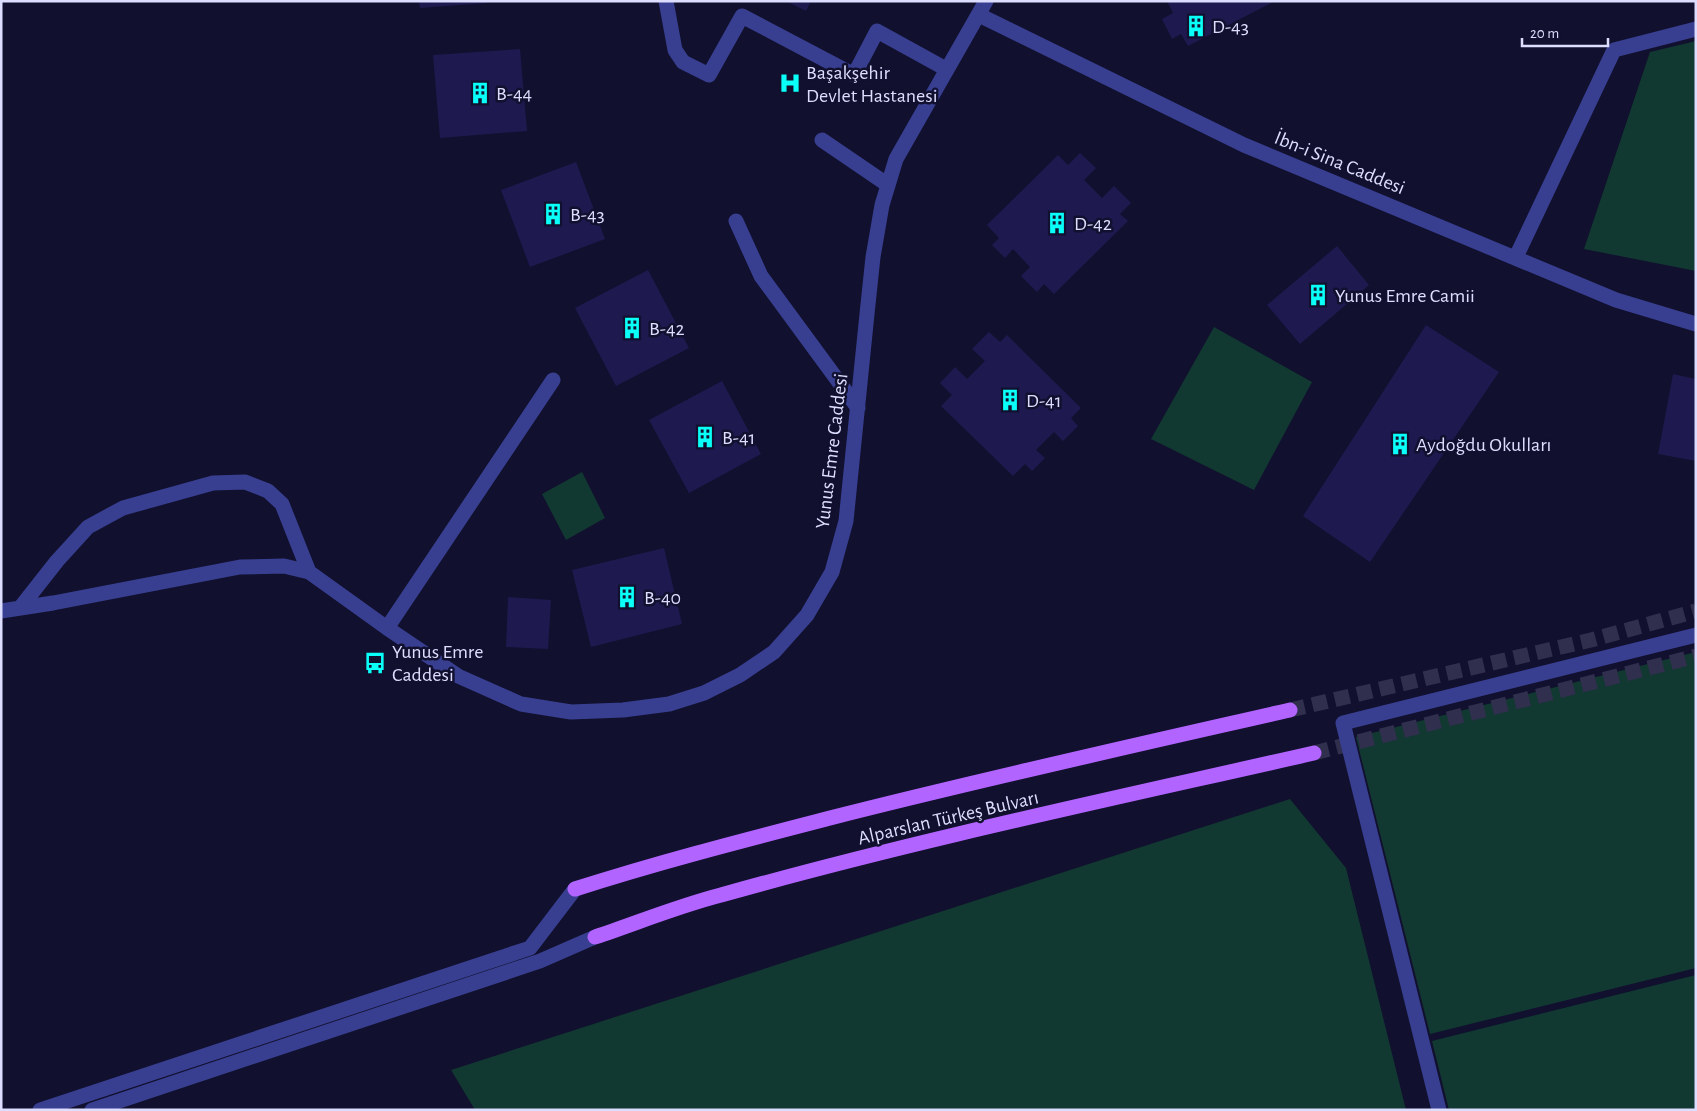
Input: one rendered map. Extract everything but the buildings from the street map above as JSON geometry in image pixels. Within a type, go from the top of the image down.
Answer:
[{"type":"main road","name":"Alparslan Türkeş Bulvarı","points":[[575,890],[736,842],[874,807],[1290,710]]},
{"type":"main road","name":"Alparslan Türkeş Bulvarı","points":[[595,937],[719,895],[813,870],[951,836],[1314,753]]},
{"type":"street","points":[[666,1],[675,50],[683,62],[709,76],[742,16],[854,75],[877,31],[946,69]]},
{"type":"street","name":"Yunus Emre Caddesi","points":[[1,611],[240,567],[284,566],[309,572],[458,676],[521,704],[571,712],[624,710],[669,704],[704,693],[740,675],[774,652],[807,615],[832,572],[846,521],[873,257],[882,205],[896,159],[986,1]]},
{"type":"street","name":"İbn-i Sina Caddesi","points":[[979,15],[1244,144],[1616,300],[1696,324]]},
{"type":"street","points":[[1516,257],[1614,50],[1696,29]]},
{"type":"street","points":[[822,140],[888,185]]},
{"type":"street","points":[[736,221],[761,276],[858,408]]},
{"type":"street","points":[[387,628],[553,380]]},
{"type":"street","points":[[20,608],[57,561],[88,527],[123,508],[213,483],[245,482],[268,491],[282,504],[309,572]]},
{"type":"street","points":[[1439,1110],[1343,723],[1696,636]]},
{"type":"street","points":[[40,1110],[530,948],[575,890]]},
{"type":"street","points":[[92,1110],[540,960],[595,937]]},
{"type":"green space","points":[[1696,41],[1696,271],[1584,249],[1650,52]]},
{"type":"green space","points":[[1214,327],[1312,382],[1254,490],[1151,439]]},
{"type":"green space","points":[[582,472],[605,518],[566,540],[542,494]]},
{"type":"green space","points":[[1696,652],[1696,968],[1430,1034],[1356,737]]},
{"type":"green space","points":[[1290,799],[1346,868],[1406,1110],[475,1110],[451,1070]]},
{"type":"green space","points":[[1696,975],[1696,1110],[1449,1110],[1432,1041]]},
{"type":"tunnel","points":[[1290,710],[1591,640],[1696,611]]},
{"type":"tunnel","points":[[1314,753],[1696,656]]},
{"type":"place","name":"D-43","points":[[1196,26]]},
{"type":"place","name":"Başakşehir Devlet Hastanesi","points":[[790,83]]},
{"type":"place","name":"B-44","points":[[480,93]]},
{"type":"place","name":"B-43","points":[[553,214]]},
{"type":"place","name":"D-42","points":[[1057,223]]},
{"type":"place","name":"Yunus Emre Camii","points":[[1318,295]]},
{"type":"place","name":"B-42","points":[[632,328]]},
{"type":"place","name":"D-41","points":[[1010,400]]},
{"type":"place","name":"B-41","points":[[705,437]]},
{"type":"place","name":"Aydoğdu Okulları","points":[[1400,444]]},
{"type":"place","name":"B-40","points":[[627,597]]},
{"type":"place","name":"Yunus Emre Caddesi","points":[[375,663]]}]
